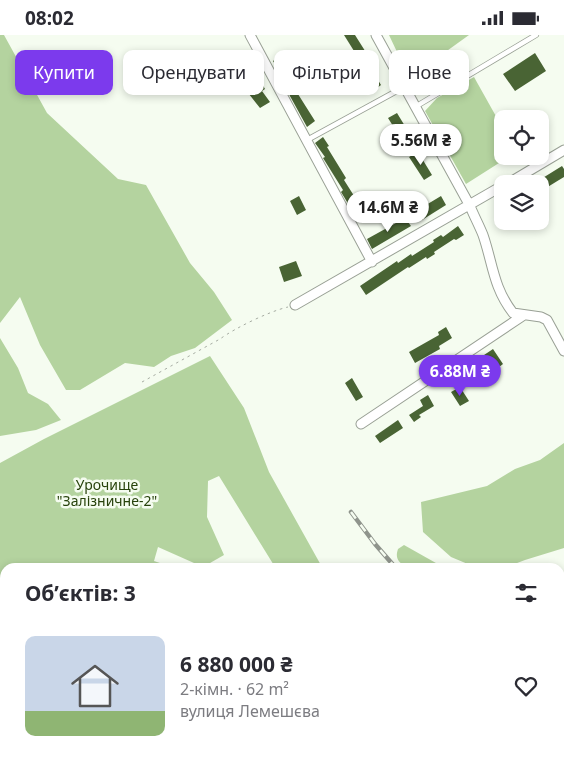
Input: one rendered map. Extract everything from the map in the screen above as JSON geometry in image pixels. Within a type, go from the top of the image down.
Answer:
[{"type":"street","points":[[250,35],[372,262]]},
{"type":"street","points":[[376,35],[389,59]]},
{"type":"street","points":[[408,95],[470,206],[483,236],[494,277],[513,313],[541,317],[547,320],[564,351]]},
{"type":"street","points":[[522,175],[564,150]]},
{"type":"street","points":[[295,305],[494,191]]},
{"type":"street","points":[[361,424],[521,315]]},
{"type":"lane","points":[[415,107],[536,35]]},
{"type":"lane","points":[[307,139],[389,95]]},
{"type":"path","points":[[142,382],[228,333],[277,310],[295,305]]},
{"type":"green space","points":[[0,35],[4,35],[15,55],[15,95],[37,95],[47,113],[118,179],[146,185],[190,263],[214,292],[232,320],[195,348],[171,356],[154,367],[125,363],[80,390],[66,390],[40,345],[20,297],[0,323]]},
{"type":"green space","points":[[389,35],[469,35],[448,50],[396,50]]},
{"type":"green space","points":[[474,77],[494,113],[494,165],[496,165],[466,184],[425,111],[442,95],[469,95],[469,80]]},
{"type":"green space","points":[[0,338],[18,368],[28,393],[48,404],[61,420],[36,430],[0,436]]},
{"type":"green space","name":"Урочище \"Залізничне-2\"","points":[[210,356],[244,408],[269,472],[320,563],[273,563],[219,476],[208,481],[207,517],[224,555],[210,563],[194,563],[158,547],[154,561],[160,563],[0,563],[0,463]]},
{"type":"green space","points":[[564,443],[564,548],[517,563],[465,563],[451,557],[423,532],[421,502],[487,486],[515,469],[540,460]]},
{"type":"green space","points":[[404,545],[436,563],[401,563],[397,557],[398,549]]},
{"type":"building","points":[[344,35],[355,35],[364,50],[353,50]]},
{"type":"building","points":[[535,53],[546,71],[515,91],[503,74]]},
{"type":"building","points":[[264,94],[270,102],[260,108],[250,95]]},
{"type":"building","points":[[289,95],[299,95],[315,121],[307,127]]},
{"type":"building","points":[[397,113],[411,136],[403,142],[388,118]]},
{"type":"building","points":[[323,137],[346,178],[344,180],[363,210],[355,215],[341,192],[343,190],[323,158],[325,157],[315,143]]},
{"type":"building","points":[[418,152],[432,175],[424,180],[409,157]]},
{"type":"building","points":[[562,166],[564,169],[564,177],[549,186],[548,175]]},
{"type":"building","points":[[299,196],[306,210],[297,215],[290,201]]},
{"type":"building","points":[[441,196],[446,205],[422,220],[416,211]]},
{"type":"building","points":[[405,218],[411,226],[372,249],[367,239]]},
{"type":"building","points":[[458,226],[464,235],[456,240],[454,239],[427,259],[426,257],[408,267],[366,295],[360,286],[397,261],[398,263],[411,254],[412,256],[434,242],[433,240],[441,235],[443,237]]},
{"type":"building","points":[[296,261],[302,276],[284,282],[279,267]]},
{"type":"building","points":[[446,327],[452,338],[439,346],[440,349],[415,363],[409,352],[439,335],[438,332]]},
{"type":"building","points":[[493,349],[503,364],[495,370],[492,366],[472,379],[466,370],[486,357],[484,355]]},
{"type":"building","points":[[352,378],[363,397],[356,401],[345,383]]},
{"type":"building","points":[[460,387],[469,401],[460,406],[451,392]]},
{"type":"building","points":[[428,395],[434,406],[419,415],[421,417],[414,422],[409,415],[423,406],[420,400]]},
{"type":"building","points":[[398,420],[403,428],[380,443],[375,436]]},
{"type":"railway","points":[[351,512],[392,563]]}]
